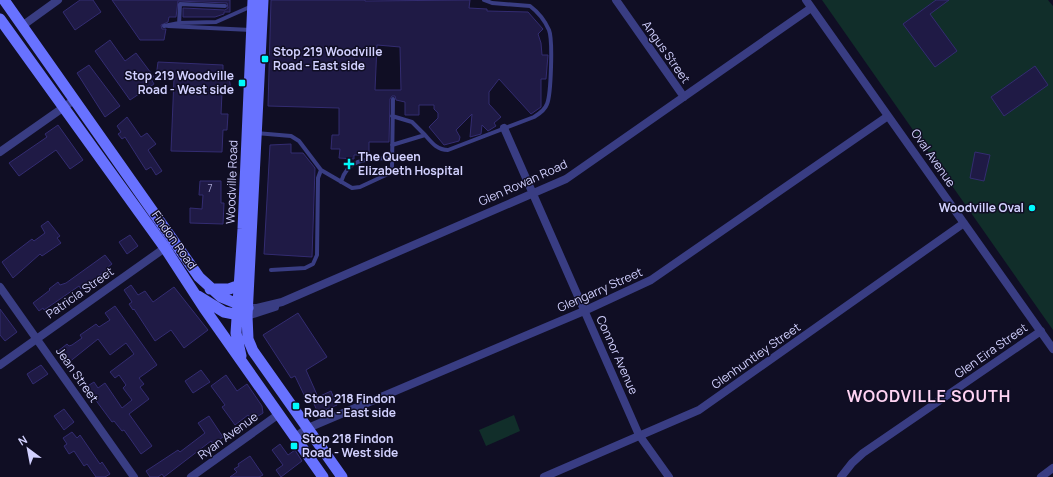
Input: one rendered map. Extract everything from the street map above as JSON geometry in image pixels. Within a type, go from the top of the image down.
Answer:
[{"type":"main road","name":"Findon Road","points":[[4,0],[199,277],[210,288],[243,311]]},
{"type":"main road","name":"Woodville Road","points":[[243,311],[240,285],[252,133],[252,30],[256,2]]},
{"type":"main road","name":"Woodville Road","points":[[244,364],[236,333],[243,311],[252,133],[256,2]]},
{"type":"main road","name":"Findon Road","points":[[0,21],[164,248],[323,477]]},
{"type":"main road","points":[[210,288],[229,289],[240,285]]},
{"type":"main road","points":[[197,296],[224,312],[243,311],[248,339],[253,352],[342,477]]},
{"type":"street","points":[[22,26],[58,0]]},
{"type":"street","name":"Angus Street","points":[[616,0],[684,97]]},
{"type":"street","name":"Oval Avenue","points":[[806,0],[1053,349]]},
{"type":"street","name":"Glen Rowan Road","points":[[243,311],[275,308],[282,302],[575,174],[811,8]]},
{"type":"street","points":[[0,21],[13,13]]},
{"type":"street","points":[[0,152],[74,100]]},
{"type":"street","name":"Glengarry Street","points":[[296,437],[308,428],[584,311],[651,280],[888,116]]},
{"type":"street","name":"Connor Avenue","points":[[504,128],[639,435],[669,477]]},
{"type":"street","name":"Glenhuntley Street","points":[[544,477],[699,410],[964,223]]},
{"type":"street","name":"Patricia Street","points":[[0,364],[174,242]]},
{"type":"street","name":"Jean Street","points":[[0,287],[134,477]]},
{"type":"street","name":"Glen Eira Street","points":[[841,477],[852,463],[863,453],[1041,331]]},
{"type":"street","name":"Ryan Avenue","points":[[192,477],[280,414]]},
{"type":"street","points":[[1041,477],[1053,468]]},
{"type":"lane","points":[[392,116],[412,122],[435,146],[441,150],[448,150],[534,117],[545,108],[548,104],[552,53],[549,30],[535,10],[530,6],[484,0]]},
{"type":"lane","points":[[179,26],[216,22],[256,2]]},
{"type":"lane","points":[[179,26],[180,4],[225,6]]},
{"type":"lane","points":[[179,26],[252,30]]},
{"type":"lane","points":[[252,133],[291,136],[299,141],[321,170],[352,188],[360,187],[388,174],[392,167],[390,158],[392,145],[393,99]]},
{"type":"lane","points":[[392,145],[425,136]]},
{"type":"lane","points":[[341,182],[344,173],[362,160],[390,158]]},
{"type":"lane","points":[[271,270],[305,268],[313,264],[317,255],[318,178],[321,170]]},
{"type":"green space","points":[[822,0],[1048,0],[1053,6],[1053,330]]},
{"type":"green space","points":[[514,415],[520,431],[486,446],[479,430]]},
{"type":"building","points":[[80,0],[93,0],[101,12],[75,30],[63,12]]},
{"type":"building","points":[[112,0],[230,0],[230,12],[224,12],[224,14],[215,17],[183,17],[183,8],[225,10],[228,8],[227,3],[178,1],[176,17],[169,17],[168,22],[161,25],[162,29],[166,29],[164,40],[140,40]]},
{"type":"building","points":[[271,0],[470,0],[469,8],[487,9],[487,11],[528,12],[543,29],[538,34],[541,43],[542,55],[548,55],[546,79],[541,79],[541,107],[531,114],[499,79],[489,92],[489,104],[501,117],[494,123],[496,126],[488,131],[482,125],[481,134],[470,137],[472,114],[456,130],[460,137],[459,141],[444,145],[429,127],[438,118],[438,113],[434,109],[434,105],[419,105],[419,115],[405,115],[405,102],[396,100],[395,96],[392,96],[390,99],[389,142],[369,142],[369,155],[354,155],[354,159],[339,158],[340,149],[331,149],[332,135],[339,135],[339,108],[268,106]],"holes":[[[377,45],[400,47],[401,90],[375,90]]]},
{"type":"building","points":[[936,0],[949,0],[930,14],[957,51],[935,67],[903,24]]},
{"type":"building","points":[[110,40],[125,61],[136,53],[154,77],[150,77],[154,84],[130,100],[95,51]]},
{"type":"building","points":[[158,62],[223,65],[223,78],[229,78],[231,89],[228,93],[222,93],[221,114],[228,114],[227,130],[223,130],[222,152],[171,151],[174,78],[156,77]]},
{"type":"building","points":[[89,65],[120,106],[105,117],[77,73]]},
{"type":"building","points":[[1035,66],[1048,85],[1004,116],[991,97]]},
{"type":"building","points":[[127,117],[141,137],[147,133],[156,144],[148,150],[162,171],[156,175],[151,167],[146,170],[125,137],[122,139],[118,134],[121,132],[117,126]]},
{"type":"building","points":[[58,125],[83,160],[70,169],[56,150],[19,176],[9,163],[47,137],[45,134]]},
{"type":"building","points":[[291,144],[291,153],[303,153],[315,168],[312,257],[264,254],[270,145]]},
{"type":"building","points":[[975,152],[990,155],[984,181],[970,178]]},
{"type":"building","points":[[200,181],[221,181],[221,203],[224,203],[223,224],[190,223],[190,208],[202,209],[203,195],[199,195]]},
{"type":"building","points":[[48,221],[60,236],[57,238],[61,243],[42,256],[40,254],[13,278],[2,262],[32,239],[34,241],[45,233],[41,226]]},
{"type":"building","points":[[130,235],[138,246],[127,254],[119,242]]},
{"type":"building","points":[[105,255],[112,264],[108,267],[109,268],[81,289],[79,286],[44,310],[43,308],[39,311],[33,303],[50,290],[49,289],[58,282],[60,285],[66,283]]},
{"type":"building","points":[[131,285],[138,295],[145,291],[153,302],[174,287],[208,330],[184,348],[171,330],[155,341],[134,309],[133,310],[129,304],[132,302],[124,290]]},
{"type":"building","points":[[115,306],[157,365],[139,378],[144,384],[140,387],[149,399],[129,414],[152,446],[141,454],[124,430],[122,431],[114,421],[112,422],[86,387],[94,382],[98,388],[105,383],[122,408],[132,400],[123,388],[126,385],[119,375],[115,378],[110,372],[134,354],[126,343],[110,355],[98,339],[68,363],[58,351],[67,344],[69,346],[72,345],[82,338],[80,335],[96,324],[99,327],[110,320],[105,313]]},
{"type":"building","points":[[0,309],[17,332],[5,341],[0,335]]},
{"type":"building","points":[[298,313],[327,357],[306,370],[318,397],[331,391],[337,405],[318,413],[311,397],[306,399],[295,376],[291,378],[263,335]]},
{"type":"building","points":[[41,365],[48,374],[33,384],[27,374]]},
{"type":"building","points":[[201,370],[210,382],[193,393],[185,381]]},
{"type":"building","points":[[226,375],[237,391],[247,384],[262,406],[263,413],[252,420],[248,415],[235,425],[222,407],[225,405],[211,386]]},
{"type":"building","points":[[64,409],[74,422],[64,430],[54,416]]},
{"type":"building","points":[[209,416],[223,437],[213,444],[211,441],[164,477],[162,474],[158,477],[150,477],[146,471],[178,450],[180,452],[205,433],[198,423]]},
{"type":"building","points":[[72,432],[77,438],[80,435],[100,464],[102,462],[110,474],[105,477],[96,477],[87,464],[84,466],[74,451],[69,454],[64,446],[67,444],[63,438]]},
{"type":"building","points":[[280,444],[288,455],[295,450],[302,461],[281,477],[276,470],[283,465],[272,450]]},
{"type":"building","points":[[250,456],[263,475],[259,477],[230,477],[237,472],[234,469],[239,466],[238,464]]},
{"type":"place","name":"Stop 219 Woodville Road - East side","points":[[265,59]]},
{"type":"place","name":"Stop 219 Woodville Road - West side","points":[[242,83]]},
{"type":"place","name":"The Queen Elizabeth Hospital","points":[[349,164]]},
{"type":"place","name":"Woodville Oval","points":[[1032,208]]},
{"type":"place","name":"Stop 218 Findon Road - East side","points":[[296,406]]},
{"type":"place","name":"Stop 218 Findon Road - West side","points":[[294,446]]},
{"type":"district","name":"WOODVILLE SOUTH","points":[[929,396]]}]
